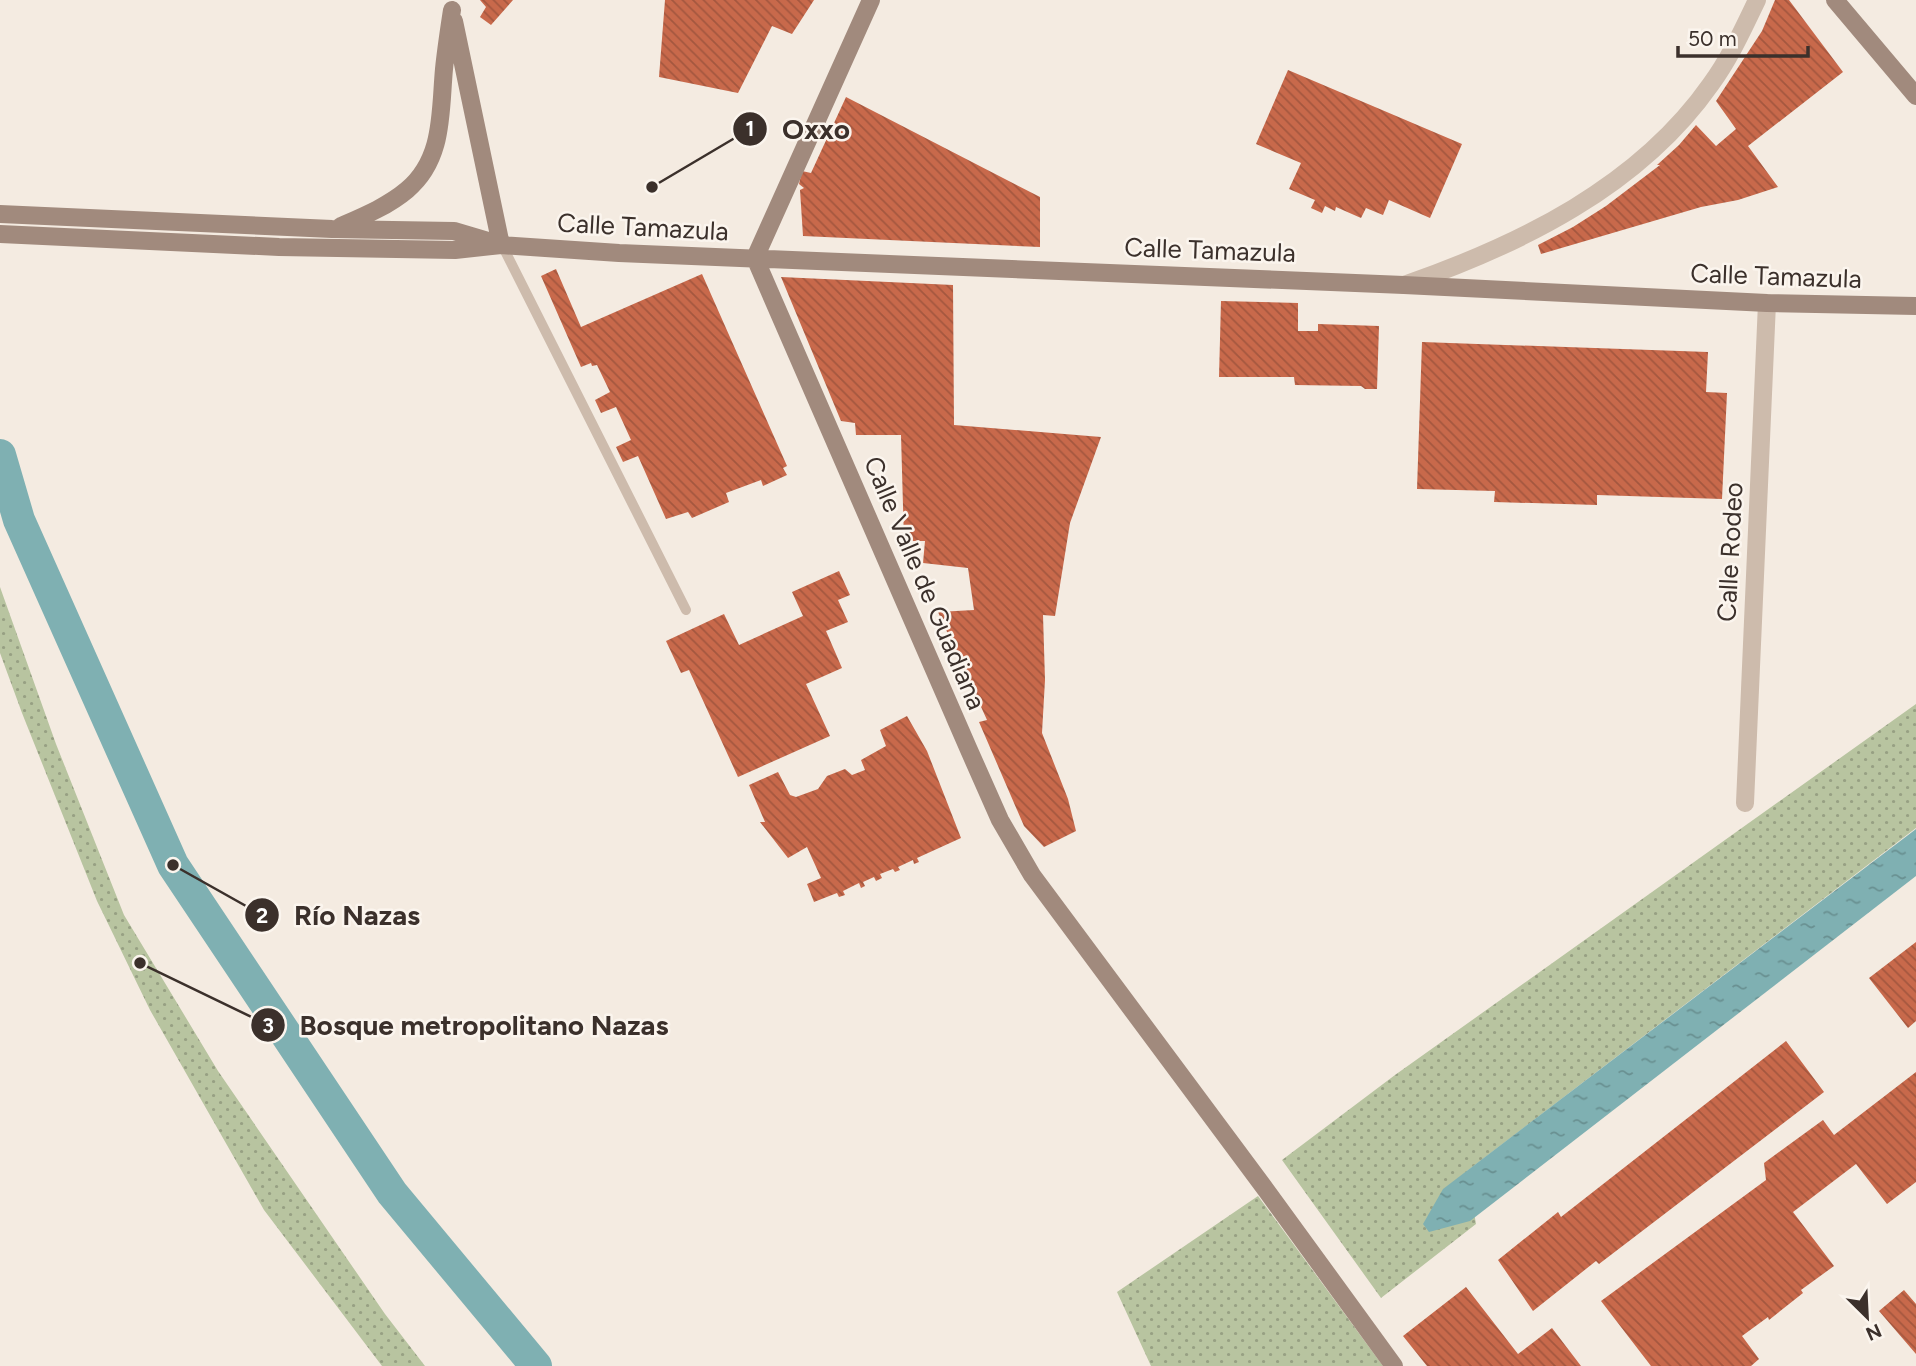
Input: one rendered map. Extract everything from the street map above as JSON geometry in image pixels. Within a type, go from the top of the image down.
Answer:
[{"type":"main road","points":[[755,258],[871,0]]},
{"type":"main road","points":[[1835,0],[1916,96]]},
{"type":"main road","points":[[332,229],[390,202],[417,180],[429,162],[439,128],[451,5]]},
{"type":"main road","points":[[451,5],[501,245]]},
{"type":"main road","name":"Calle Tamazula","points":[[0,214],[332,229],[454,231],[501,245]]},
{"type":"main road","name":"Calle Tamazula","points":[[0,234],[279,247],[455,250],[501,245],[619,253],[1404,285],[1767,303],[1916,306]]},
{"type":"main road","name":"Calle Valle de Guadiana","points":[[755,258],[1000,820],[1032,875],[1394,1366]]},
{"type":"street","points":[[1404,285],[1464,264],[1523,237],[1618,179],[1672,132],[1711,85],[1757,0]]},
{"type":"street","name":"Calle Rodeo","points":[[1745,803],[1767,303]]},
{"type":"lane","points":[[501,245],[686,610]]},
{"type":"green space","points":[[0,587],[56,744],[124,915],[218,1071],[385,1314],[425,1366],[382,1366],[264,1210],[150,1010],[97,901],[0,653]]},
{"type":"green space","points":[[1916,704],[1916,828],[1467,1171],[1476,1224],[1381,1298],[1282,1160],[1395,1075]]},
{"type":"green space","points":[[1258,1196],[1383,1366],[1151,1366],[1117,1292]]},
{"type":"water","points":[[1916,829],[1916,876],[1470,1221],[1429,1232],[1423,1224],[1443,1189]]},
{"type":"building","points":[[480,0],[513,0],[491,25],[480,17],[486,7]]},
{"type":"building","points":[[665,0],[814,0],[792,34],[772,26],[738,93],[659,77]]},
{"type":"building","points":[[1775,0],[1789,0],[1843,72],[1748,146],[1778,187],[1541,254],[1538,245],[1606,206],[1660,165],[1657,165],[1696,125],[1716,146],[1736,129],[1716,101],[1762,31]]},
{"type":"building","points":[[1288,70],[1462,144],[1430,218],[1389,200],[1383,215],[1366,208],[1361,218],[1336,207],[1335,211],[1325,206],[1322,213],[1311,208],[1315,200],[1289,189],[1301,163],[1256,144]]},
{"type":"building","points":[[846,97],[1040,197],[1040,247],[803,236],[800,190],[804,188],[799,184],[802,171],[811,173]]},
{"type":"building","points":[[556,269],[581,327],[702,274],[787,466],[783,468],[787,475],[763,486],[761,480],[726,493],[729,502],[692,518],[688,512],[666,519],[638,456],[623,462],[616,447],[631,440],[616,407],[601,413],[595,400],[610,392],[597,365],[592,366],[591,363],[581,367],[541,276]]},
{"type":"building","points":[[781,277],[953,285],[954,425],[1101,437],[1070,523],[1055,616],[1043,615],[1045,680],[1042,733],[1068,799],[1076,831],[1044,847],[1024,826],[979,722],[987,720],[938,612],[974,610],[968,568],[923,563],[925,541],[904,541],[901,435],[856,435],[855,423],[841,421]]},
{"type":"building","points":[[1221,301],[1298,303],[1298,331],[1318,331],[1318,324],[1379,326],[1377,389],[1365,389],[1361,386],[1295,385],[1294,377],[1219,377]]},
{"type":"building","points":[[1422,342],[1708,352],[1706,392],[1727,393],[1722,499],[1597,495],[1597,505],[1494,502],[1495,491],[1417,489]]},
{"type":"building","points":[[839,571],[850,595],[838,600],[848,622],[826,631],[842,668],[806,684],[830,736],[738,777],[689,670],[681,673],[666,641],[724,614],[739,645],[803,616],[792,592]]},
{"type":"building","points":[[907,716],[927,751],[961,838],[917,858],[919,862],[914,864],[913,860],[898,867],[900,870],[895,872],[893,869],[880,874],[882,878],[876,881],[874,877],[863,882],[865,886],[861,888],[859,883],[843,891],[845,895],[839,897],[837,893],[814,902],[807,884],[821,878],[807,847],[788,858],[760,822],[765,822],[749,785],[778,772],[790,795],[796,797],[818,789],[827,776],[845,769],[852,775],[865,770],[861,760],[886,746],[880,730]]},
{"type":"building","points":[[1916,942],[1916,1021],[1908,1028],[1869,978]]},
{"type":"building","points":[[1786,1041],[1824,1092],[1599,1264],[1596,1261],[1533,1311],[1498,1260],[1558,1212],[1561,1217]]},
{"type":"building","points":[[1916,1072],[1916,1182],[1887,1204],[1856,1164],[1793,1212],[1834,1266],[1801,1290],[1803,1293],[1769,1320],[1768,1317],[1742,1336],[1759,1359],[1751,1366],[1651,1366],[1601,1301],[1766,1180],[1764,1163],[1823,1120],[1834,1135]]},
{"type":"building","points":[[1466,1287],[1518,1354],[1552,1328],[1581,1366],[1427,1366],[1403,1336]]},
{"type":"building","points":[[1904,1290],[1916,1304],[1916,1354],[1879,1311]]},
{"type":"waterway","points":[[0,455],[19,520],[173,865],[392,1193],[536,1366]]},
{"type":"place","name":"Oxxo","points":[[652,187]]},
{"type":"place","name":"Río Nazas","points":[[173,865]]},
{"type":"place","name":"Bosque metropolitano Nazas","points":[[140,963]]}]
